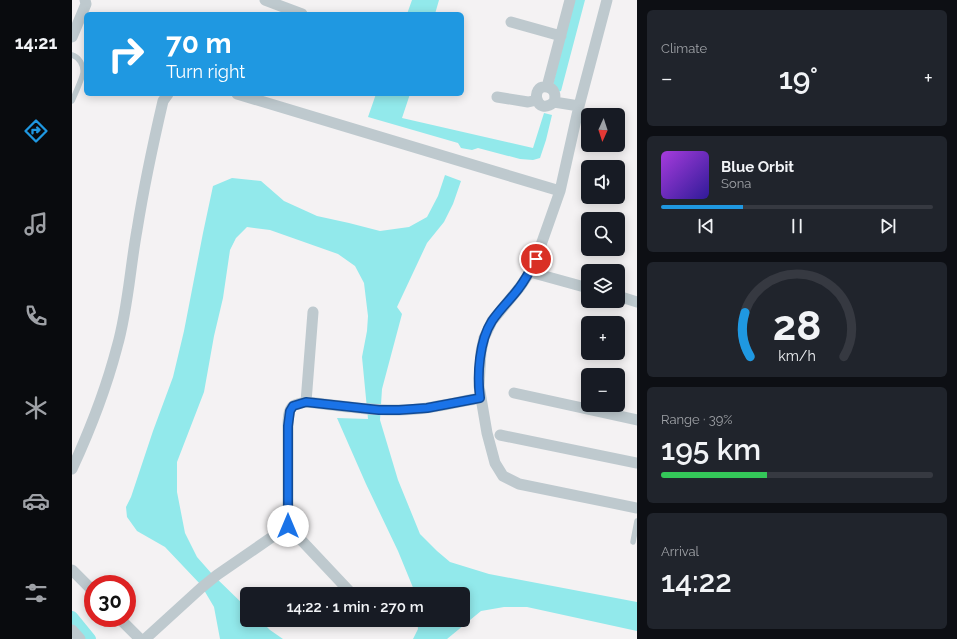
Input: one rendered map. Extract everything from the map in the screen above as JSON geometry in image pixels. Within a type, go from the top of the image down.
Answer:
[{"type":"street","points":[[72,37],[86,4],[85,0]]},
{"type":"street","points":[[265,0],[297,12]]},
{"type":"street","points":[[547,87],[570,0]]},
{"type":"street","points":[[607,0],[579,106],[560,191],[530,272],[520,287],[492,321],[484,338],[481,352],[479,386],[480,398],[495,463],[503,476],[519,484],[637,508]]},
{"type":"street","points":[[511,22],[561,36]]},
{"type":"street","points":[[554,102],[555,97],[551,89],[542,87],[538,90],[536,98],[541,106],[550,105],[554,102],[579,106]]},
{"type":"street","points":[[72,469],[87,438],[118,346],[147,168],[163,102],[167,96]]},
{"type":"street","points":[[245,96],[560,191]]},
{"type":"street","points":[[497,97],[528,102],[537,100]]},
{"type":"street","points":[[530,272],[581,286]]},
{"type":"street","points":[[625,298],[637,302]]},
{"type":"street","points":[[306,402],[313,312]]},
{"type":"street","points":[[514,393],[637,420]]},
{"type":"street","points":[[345,587],[288,526],[288,426],[290,411],[293,406],[306,402],[379,410],[399,410],[427,408],[480,398]]},
{"type":"street","points":[[500,435],[637,464]]},
{"type":"street","points":[[145,639],[200,588],[288,526]]},
{"type":"street","points":[[72,570],[84,582]]},
{"type":"street","points":[[128,627],[140,639]]},
{"type":"street","points":[[72,630],[80,639]]},
{"type":"lane","points":[[72,55],[81,62],[83,72],[72,101]]},
{"type":"lane","points":[[633,542],[637,520]]},
{"type":"water","points":[[412,0],[439,0],[436,12],[408,12]]},
{"type":"water","points":[[573,0],[585,0],[561,91],[557,92],[552,89]]},
{"type":"water","points":[[375,96],[409,96],[402,118],[533,148],[544,113],[552,115],[540,158],[533,160],[520,159],[478,148],[472,150],[461,148],[458,143],[368,117]]},
{"type":"water","points":[[445,175],[461,181],[453,204],[444,222],[427,243],[397,307],[402,314],[382,389],[380,420],[398,480],[420,534],[450,562],[489,574],[637,602],[637,631],[527,607],[504,607],[481,611],[470,620],[470,587],[413,587],[398,551],[337,418],[368,419],[362,357],[368,316],[364,283],[355,266],[338,254],[270,230],[247,227],[236,238],[230,250],[223,298],[214,336],[204,392],[177,462],[177,492],[185,533],[197,557],[240,601],[240,627],[267,627],[283,639],[220,639],[214,607],[201,585],[165,547],[137,531],[127,517],[126,507],[131,497],[173,377],[184,331],[213,186],[232,178],[261,181],[284,201],[317,216],[380,231],[409,227],[427,217],[438,196]]},
{"type":"water","points":[[418,627],[462,627],[447,639],[413,639]]},
{"type":"waterway","points":[[72,617],[90,639]]},
{"type":"route","points":[[288,526],[288,426],[290,411],[293,406],[306,402],[379,410],[399,410],[427,408],[480,398],[479,386],[481,352],[484,338],[492,321],[520,287],[530,272],[536,259]]}]
